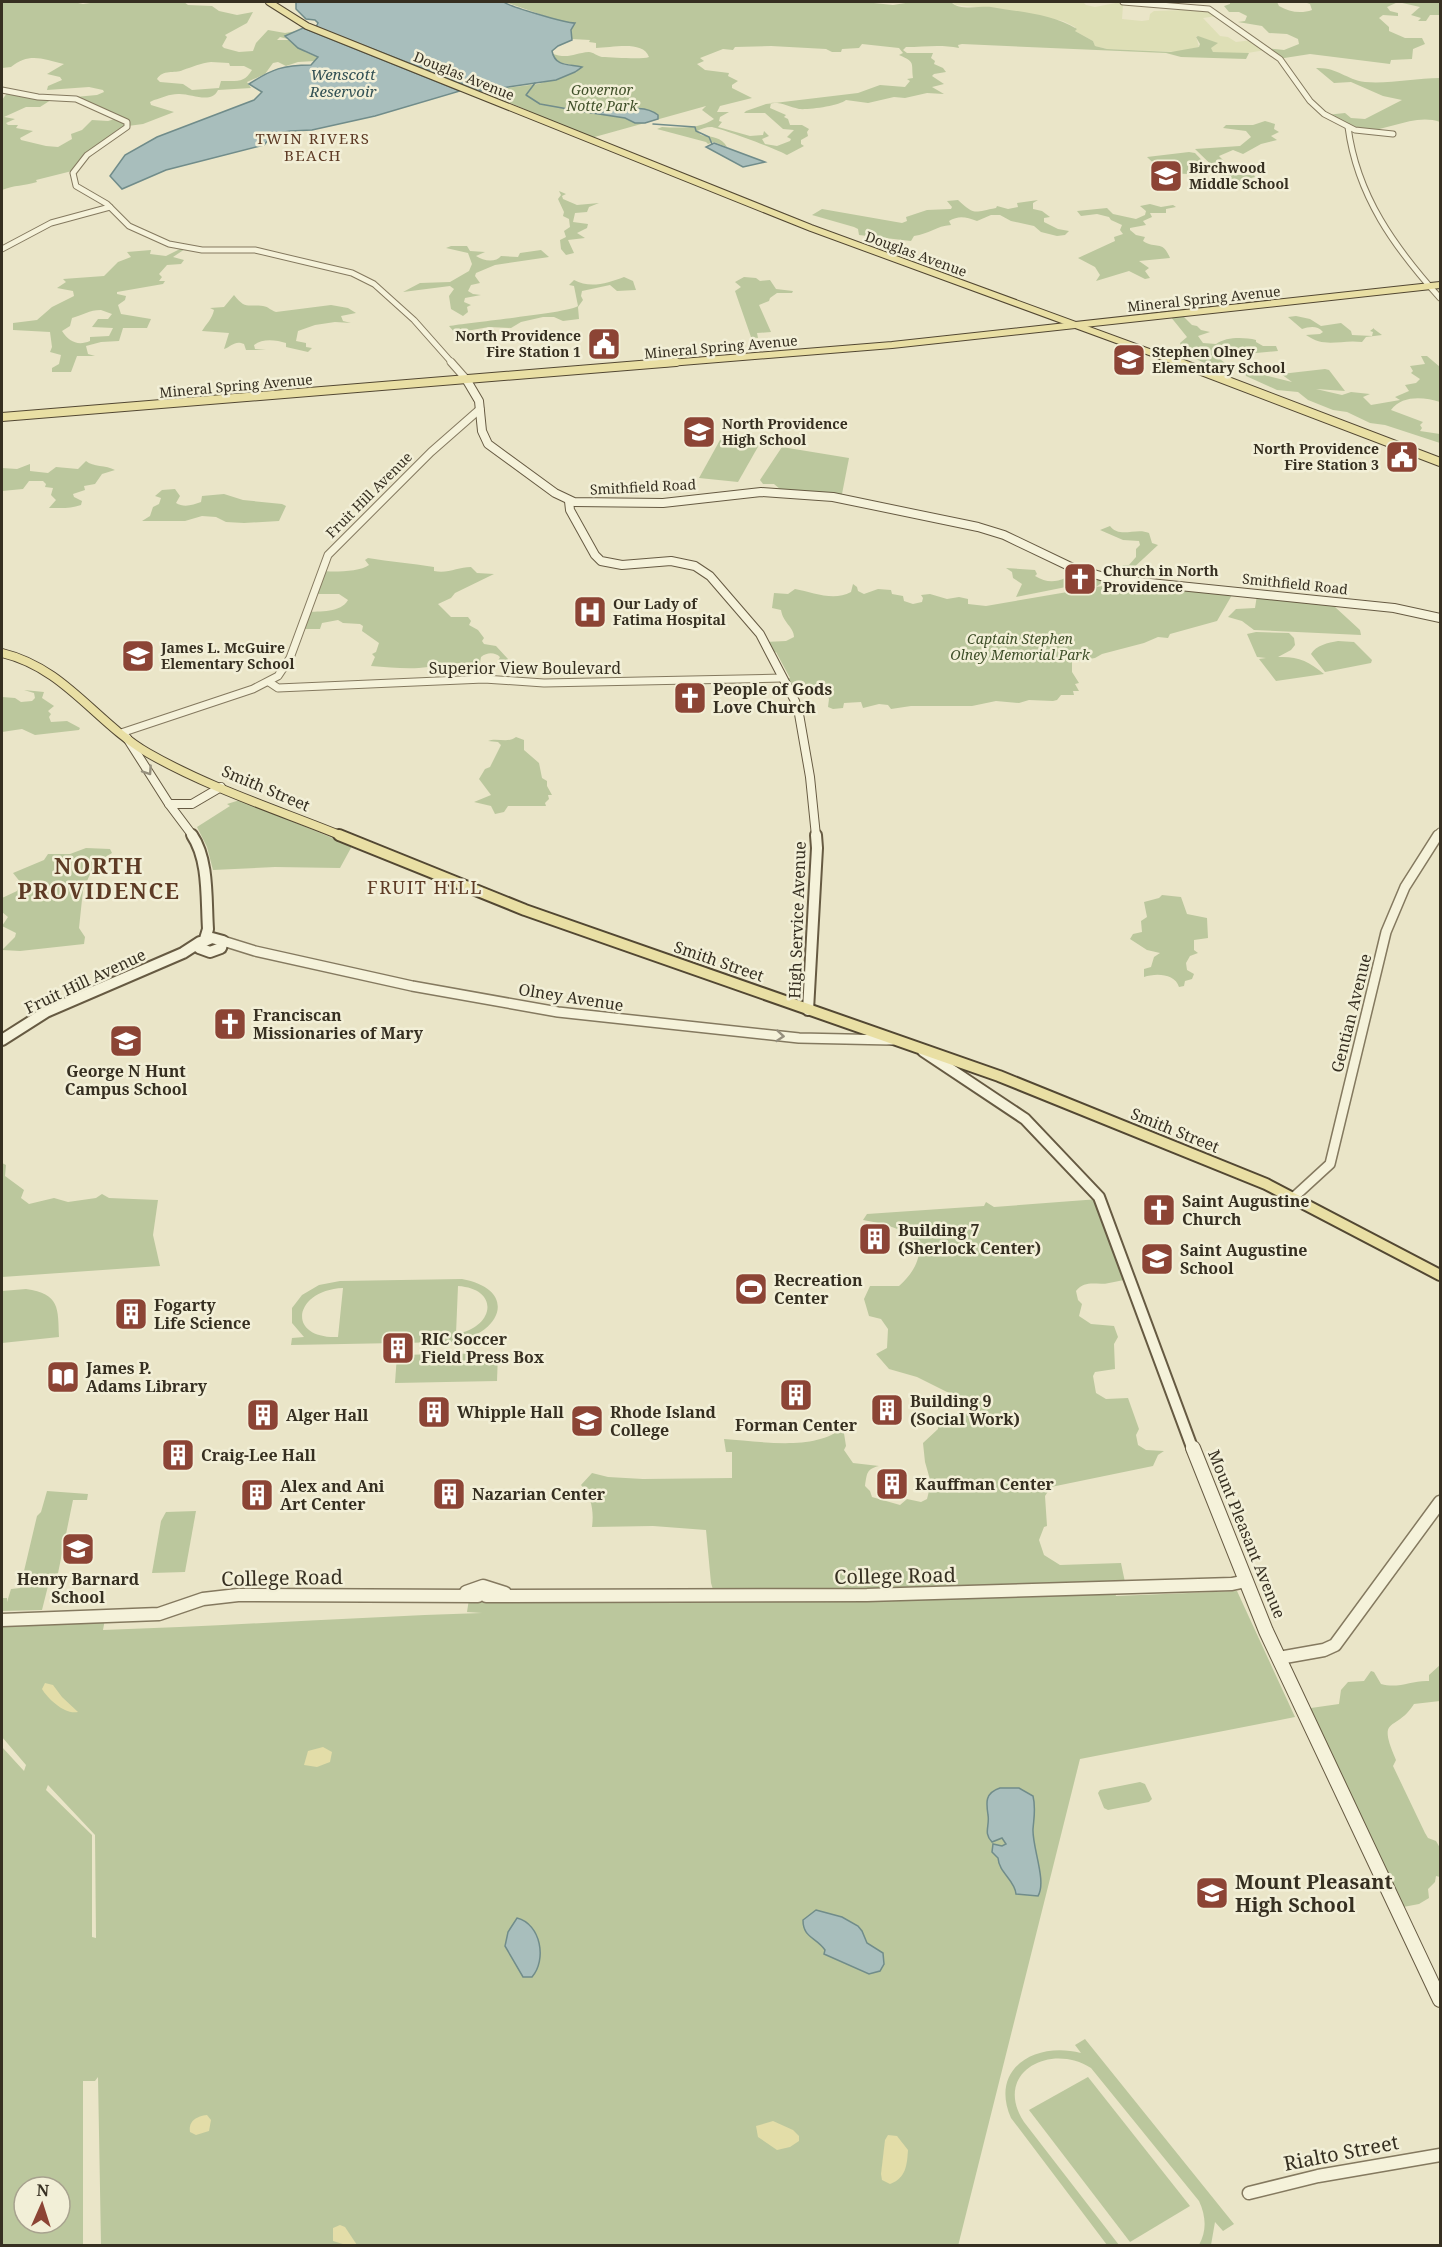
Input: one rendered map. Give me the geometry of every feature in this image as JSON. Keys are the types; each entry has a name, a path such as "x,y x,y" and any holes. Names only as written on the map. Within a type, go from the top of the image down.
{"main road":[{"name":"Douglas Avenue","path":"269,2 306,26 811,228 1077,324 1440,462"},
{"name":"Mineral Spring Avenue","path":"2,417 792,354 1440,285"},
{"name":"Smithfield Road","path":"466,379 478,398 480,419 486,441 496,452 569,501 599,504 655,503 761,492 833,497 978,527 1004,535 1073,568 1111,579 1394,608 1440,618"},
{"name":"High Service Avenue","path":"569,501 568,505 595,555 601,561 622,565 671,561 695,566 710,576 760,634 798,710 814,812 817,859 808,1010"},
{"name":"Smith Street","path":"2,653 39,664 124,736 166,761 221,787 525,910 977,1068 1294,1197 1440,1275"},
{"path":"124,736 196,841 203,861 209,942"},
{"path":"188,828 186,814 192,804 221,787"},
{"path":"169,804 192,804"},
{"name":"Fruit Hill Avenue","path":"2,1040 54,1008 209,942"},
{"name":"Mount Pleasant Avenue","path":"922,1050 1001,1102 1045,1138 1099,1197 1192,1447 1246,1581 1279,1658 1440,2000"},
{"path":"966,1074 966,1070 977,1068"}],"street":[{"path":"1124,2 1209,9 1280,59 1315,106 1348,127 1362,131 1393,134"},
{"name":"Smithfield Road","path":"2,90 38,97 76,99 127,122 127,127 87,155 73,172 76,186 110,207 129,226 176,246 210,251 255,250 352,273 366,280 399,305 466,379"},
{"path":"1348,127 1363,186 1380,218 1440,298"},
{"path":"2,249 51,223 110,207"},
{"name":"Fruit Hill Avenue","path":"124,736 269,682 284,670 328,555 415,468 480,409"},
{"name":"Fruit Hill Avenue","path":"464,423 480,419"},
{"name":"Superior View Boulevard","path":"269,682 278,688 484,679 544,683 782,678"},
{"name":"Gentian Avenue","path":"1294,1197 1330,1164 1386,932 1405,887 1440,832"},
{"name":"Olney Avenue","path":"209,942 436,992 642,1023 806,1038 894,1040"},
{"name":"Olney Avenue","path":"209,942 249,949"},
{"name":"Mount Pleasant Avenue","path":"951,1060 1001,1102"},
{"path":"1279,1658 1324,1650 1335,1645 1440,1502"},
{"name":"College Road","path":"2,1620 159,1614 203,1599 238,1595 458,1595 482,1593 530,1598 546,1595 867,1596 1232,1584 1246,1581"},
{"name":"Rialto Street","path":"1249,2193 1308,2178 1440,2155"}],"green space":[{"path":"2,2 83,4 184,2 188,5 212,6 219,11 237,15 253,12 247,23 225,35 227,37 222,46 224,48 239,52 253,51 256,43 268,30 285,33 297,31 288,39 280,37 277,40 296,40 305,52 319,58 315,61 298,62 286,66 278,62 273,63 265,74 247,82 251,88 218,90 211,97 206,98 178,94 154,100 150,102 151,105 174,112 143,124 128,126 72,171 2,190 2,100 7,93 54,98 40,107 26,107 4,117 15,119 6,123 8,125 18,125 16,128 33,131 20,138 21,140 46,146 58,147 72,139 71,134 82,130 92,120 108,121 118,118 75,97 97,95 104,92 103,90 89,87 47,90 48,86 62,80 60,77 47,74 64,64 30,58 11,67 2,68","holes":["204,63 229,63 230,66 244,66 252,70 240,80 221,81 219,88 192,90 183,84 160,82 157,79 165,73"]},
{"name":"Governor Notte Park","path":"505,2 864,2 893,5 912,2 951,2 959,6 991,7 1036,14 1057,20 1077,29 1075,31 1093,41 1095,46 1107,49 1171,52 1199,47 1200,44 1196,37 1198,36 1218,43 1211,48 1213,52 1249,53 1246,59 962,44 958,45 959,48 906,47 903,50 907,53 933,53 931,58 935,61 934,64 946,72 932,76 944,84 932,87 944,94 927,93 868,103 846,100 830,106 803,109 775,103 858,93 880,85 905,87 910,81 907,79 913,78 912,63 899,55 903,53 899,48 862,44 859,48 842,49 841,52 771,46 735,47 733,50 723,49 700,58 704,61 697,64 705,70 729,73 728,76 738,81 732,85 732,88 752,98 720,106 717,112 729,112 720,117 719,121 722,122 718,127 750,136 763,135 764,131 769,136 762,139 765,144 777,146 790,141 791,139 787,137 794,130 783,129 765,113 744,113 771,103 770,108 786,115 784,117 788,119 790,125 802,125 809,129 808,136 801,140 804,146 787,155 750,139 711,127 697,131 701,135 719,139 727,147 714,142 708,144 657,129 702,125 714,119 702,110 706,106 591,138 483,91 538,84 577,72 576,67 558,62 551,56 551,53 567,56 589,52 602,57 649,57 640,48 618,46 596,48 596,43 589,42 590,40 572,39 571,30 565,23"},
{"path":"951,2 1083,2 1095,7 1126,2 1123,5 1122,19 1142,21 1149,20 1150,14 1154,11 1202,7 1217,16 1203,18 1220,36 1228,37 1236,42 1252,40 1266,50 1241,54 1213,52 1210,48 1217,43 1196,36 1199,47 1178,52 1107,49 1095,46 1093,41 1063,21 1007,10 956,5"},
{"path":"1230,2 1277,2 1283,8 1299,12 1312,10 1310,4 1304,2 1398,2 1387,7 1390,11 1398,13 1398,16 1383,15 1379,18 1389,27 1389,31 1405,38 1422,38 1425,44 1413,49 1412,59 1391,60 1390,64 1310,54 1278,59 1264,48 1284,50 1299,44 1298,39 1287,34 1269,33 1262,26 1238,22 1245,21 1247,16 1239,12 1229,12 1224,6"},
{"path":"1398,2 1440,2 1440,15 1430,15 1426,21 1418,21 1421,18 1411,15 1420,7"},
{"path":"1316,68 1330,69 1365,82 1440,78 1440,122 1410,121 1371,131 1357,131 1326,115 1345,113 1351,118 1365,119 1402,100 1383,96 1351,82 1334,83"},
{"path":"1265,121 1275,124 1274,129 1279,132 1271,136 1277,140 1261,144 1243,154 1233,150 1219,156 1224,161 1217,162 1218,168 1235,169 1237,175 1254,175 1255,177 1243,180 1232,189 1225,188 1229,182 1195,149 1240,146 1251,137 1246,131 1223,128 1226,125 1253,125"},
{"path":"1195,153 1213,172 1177,173 1154,164 1147,157"},
{"path":"559,191 566,194 562,196 563,199 577,205 599,203 589,207 587,212 575,213 573,222 588,224 587,228 577,233 585,238 568,240 574,253 566,255 561,249 560,240 566,237 564,231 570,227 569,219 563,216 564,212 558,199 561,195"},
{"path":"958,200 975,212 997,206 1008,209 1018,207 1017,203 1038,200 1033,203 1033,209 1042,211 1050,217 1044,218 1044,222 1058,229 1069,231 1065,235 1057,236 1041,232 1034,226 1011,221 1000,215 991,215 977,221 959,217 949,221 951,225 914,236 911,241 859,235 858,229 854,227 812,215 822,209 902,223 907,221 906,217 927,210 951,209 947,201"},
{"path":"1150,204 1176,207 1166,209 1166,213 1150,213 1152,217 1143,221 1146,225 1130,228 1130,230 1136,235 1145,237 1143,241 1148,244 1162,247 1170,258 1139,261 1149,268 1145,271 1150,278 1145,279 1129,271 1096,281 1100,275 1095,267 1078,258 1115,241 1114,237 1123,234 1120,230 1122,225 1109,217 1097,214 1081,216 1077,211 1107,208 1113,214 1136,219 1145,215 1146,211 1140,206"},
{"path":"467,246 470,251 485,252 476,256 489,260 496,260 501,256 518,257 520,253 541,250 549,257 495,265 476,273 475,276 480,283 471,285 468,291 481,295 465,298 464,302 471,305 467,307 468,312 463,316 451,309 449,296 454,289 450,286 403,292 420,283 450,282 469,271 472,264 468,253 446,248"},
{"path":"182,248 185,249 173,257 184,260 181,264 167,265 159,274 162,277 159,281 165,281 163,284 117,292 117,294 126,296 125,300 118,305 121,314 151,319 147,328 123,328 119,341 86,346 88,354 95,356 77,356 71,372 52,372 52,368 59,364 61,355 50,352 52,347 50,332 13,330 13,323 37,320 52,307 74,296 73,291 57,288 66,282 63,279 104,276 118,262 131,257 127,252 151,250 150,254 166,256","holes":["101,310 112,314 108,319 98,319 92,327 113,328 109,336 90,337 90,341 78,343 68,338 62,331 70,326 72,318 89,312"]},
{"path":"624,277 633,281 636,290 617,291 610,285 582,291 583,300 578,307 579,319 563,321 554,317 543,317 521,322 511,328 489,327 455,333 449,326 571,309 578,306 574,286 569,285 574,280 593,285"},
{"path":"744,277 756,278 760,281 770,280 776,289 793,291 792,293 777,293 769,301 759,305 771,332 757,333 758,338 751,337 735,291 741,287 735,282"},
{"path":"234,295 244,305 265,306 276,312 331,305 348,308 356,313 341,316 343,321 351,323 335,322 315,325 298,331 296,341 306,343 306,347 312,348 308,352 286,347 286,343 270,340 254,345 255,349 266,350 246,350 244,344 238,343 224,349 229,333 202,331 213,313 214,310 210,308 224,307"},
{"path":"1182,315 1192,325 1210,332 1198,336 1203,343 1216,344 1235,338 1246,338 1256,340 1263,346 1276,346 1278,351 1224,356 1220,359 1226,364 1209,365 1178,351 1182,348 1180,343 1187,337 1170,316"},
{"path":"1288,317 1310,319 1321,326 1341,323 1351,331 1352,335 1372,336 1373,332 1370,331 1374,328 1382,335 1366,337 1362,342 1320,342 1306,335 1323,332 1316,327 1302,329"},
{"path":"1421,356 1427,356 1440,367 1440,402 1414,398 1401,402 1391,410 1423,422 1420,425 1422,428 1420,431 1440,434 1440,443 1385,425 1370,423 1347,412 1333,410 1308,400 1298,392 1277,390 1246,376 1245,372 1238,370 1237,365 1226,364 1244,364 1248,371 1292,382 1281,374 1329,370 1345,391 1316,389 1342,395 1351,392 1370,394 1363,397 1371,405 1400,400 1395,397 1409,391 1405,385 1416,383 1420,379 1411,373 1413,371 1410,366 1425,364"},
{"path":"720,440 759,445 738,482 699,478"},
{"path":"782,447 849,458 842,494 780,489 774,484 763,484 760,480"},
{"path":"86,461 115,470 102,474 95,484 84,486 85,490 73,494 82,501 81,505 69,508 49,508 56,500 51,495 53,488 45,487 46,484 43,481 29,481 23,489 2,491 2,468 17,469 30,464 30,471 48,473 56,467 78,469"},
{"path":"175,489 180,496 176,503 182,505 201,502 202,496 224,494 243,500 286,506 279,521 226,522 216,517 202,516 185,521 142,521 150,516 153,507 159,504 161,498 155,496 162,490"},
{"path":"1110,526 1118,532 1149,533 1152,543 1158,545 1129,572 1122,565 1129,565 1136,557 1139,541 1123,540 1100,530"},
{"path":"368,558 434,567 434,571 439,572 471,567 477,573 494,574 438,604 451,617 468,617 471,621 469,625 478,630 484,638 482,641 484,644 496,646 508,659 505,663 498,661 500,657 491,653 481,657 480,663 421,668 371,666 375,657 372,654 376,652 379,643 362,631 363,626 360,624 343,623 338,620 322,623 320,629 300,629 306,612 335,609 348,600 339,594 312,594 321,571 359,569 369,565 365,560"},
{"name":"Captain Stephen Olney Memorial Park","path":"1006,568 1035,570 1037,574 1035,576 1046,581 1062,579 1078,571 1107,579 1096,587 1117,584 1232,595 1217,621 1170,634 1168,638 1158,637 1095,658 1072,662 1072,672 1079,683 1075,684 1079,691 1073,691 1074,695 1061,695 1053,701 1029,700 1019,703 996,701 972,706 911,706 891,709 888,705 879,704 863,708 861,702 844,703 843,708 833,709 828,707 829,699 826,691 790,691 782,679 790,678 776,652 771,656 765,642 786,641 794,637 781,610 772,608 774,593 788,594 795,589 837,596 851,592 853,584 858,591 864,594 878,589 891,590 892,594 903,596 904,601 913,604 922,602 921,595 930,594 947,599 959,597 968,599 968,604 986,606 1085,589 1071,586 1016,597 1022,584 1013,578 1012,572"},
{"path":"1257,595 1332,601 1335,607 1360,630 1361,635 1254,630 1242,621 1228,617 1236,609 1255,608"},
{"path":"1289,633 1294,638 1295,645 1278,657 1302,660 1324,674 1276,681 1259,659 1266,658 1257,657 1247,634"},
{"path":"1338,641 1354,642 1372,660 1371,663 1325,672 1311,654 1319,646"},
{"path":"24,690 44,692 42,698 54,706 48,711 51,714 49,717 51,722 67,721 80,728 79,730 35,735 22,729 2,732 2,697 15,698 21,702 32,701 35,698 34,693"},
{"path":"516,737 524,740 524,750 539,763 542,778 547,781 552,795 548,795 546,806 508,806 504,812 495,814 491,806 474,802 491,795 479,779 485,769 490,767 501,745 498,742 488,741 509,740"},
{"path":"240,800 352,846 340,868 275,867 213,870 207,847 197,827 230,806 227,804"},
{"path":"86,848 110,849 112,853 95,863 83,890 79,928 85,937 84,944 20,951 2,950 16,933 2,926 8,917 2,912 2,898 17,891 21,883 13,873 44,860 48,854 70,854"},
{"path":"1162,895 1181,897 1187,914 1207,918 1208,938 1194,940 1194,950 1198,953 1190,956 1186,963 1187,970 1194,974 1192,979 1185,981 1184,986 1179,987 1177,982 1164,975 1144,977 1144,969 1151,967 1154,957 1160,953 1147,950 1130,939 1133,934 1142,932 1141,921 1147,917 1144,902"},
{"path":"2,1163 6,1165 5,1176 24,1190 21,1198 29,1204 54,1198 68,1202 96,1198 102,1194 109,1198 158,1200 153,1235 160,1266 2,1277"},
{"path":"1099,1199 1129,1279 1105,1284 1088,1284 1076,1291 1078,1300 1082,1304 1079,1316 1091,1324 1114,1326 1118,1337 1114,1344 1115,1369 1095,1372 1093,1376 1096,1393 1106,1399 1128,1398 1139,1429 1136,1435 1138,1445 1146,1450 1164,1451 1158,1455 1153,1466 1051,1487 1045,1496 1047,1526 1044,1527 1039,1540 1044,1555 1060,1565 1121,1563 1126,1587 1114,1589 1116,1596 1237,1591 1295,1717 1080,1759 958,2246 101,2245 98,2077 95,2081 83,2081 83,2245 2,2245 2,1747 24,1771 26,1765 2,1737 2,1622 105,1619 103,1630 482,1613 467,1612 469,1599 715,1596 711,1583 706,1530 653,1526 592,1527 591,1505 581,1485 592,1473 608,1477 643,1479 732,1478 732,1452 726,1452 724,1439 770,1443 803,1442 832,1435 843,1427 846,1446 844,1450 853,1463 879,1466 869,1470 867,1475 865,1486 872,1497 900,1505 907,1499 921,1502 927,1499 931,1483 923,1443 938,1429 938,1425 969,1413 965,1401 917,1377 889,1369 876,1354 887,1348 888,1329 881,1319 869,1316 864,1299 870,1286 899,1286 914,1269 920,1246 901,1231 887,1225 863,1220 867,1214 984,1206 986,1202 994,1207","holes":["48,1785 95,1835 96,1938 92,1937 92,1835 46,1790"]},
{"path":"462,1279 480,1285 492,1293 497,1302 497,1313 491,1323 481,1332 450,1342 291,1345 292,1338 304,1337 292,1323 292,1308 302,1295 319,1285 340,1281","holes":["458,1286 481,1294 486,1301 487,1309 485,1317 478,1324 456,1334","343,1288 338,1337 321,1336 310,1330 303,1323 302,1314 306,1305 314,1297 327,1291"]},
{"path":"26,1289 45,1295 55,1304 59,1337 2,1343 2,1291"},
{"path":"498,1353 497,1381 395,1383 397,1355"},
{"path":"47,1491 88,1494 87,1500 73,1500 57,1578 50,1578 42,1610 2,1611 2,1598 7,1598 7,1602 11,1589 20,1588 37,1516 41,1512"},
{"path":"196,1511 185,1572 152,1573 161,1521 166,1512"},
{"path":"1440,1665 1440,1701 1414,1704 1388,1730 1390,1746 1396,1760 1393,1766 1425,1833 1428,1838 1436,1841 1440,1848 1440,1877 1436,1876 1435,1882 1428,1889 1429,1898 1419,1904 1398,1908 1304,1709 1339,1704 1341,1690 1348,1682 1364,1681 1371,1671 1381,1684 1394,1686 1429,1681 1429,1675"},
{"path":"1140,1782 1145,1784 1152,1799 1149,1802 1108,1810 1104,1808 1098,1793 1100,1790"},
{"path":"1085,2039 1234,2224 1223,2231 1215,2222 1211,2245 1199,2245 1205,2223 1199,2201 1091,2068 1075,2061 1059,2059 1043,2061 1030,2067 1020,2077 1015,2089 1016,2105 1024,2122 1119,2245 1107,2245 1011,2118 1006,2100 1006,2085 1012,2072 1021,2062 1033,2055 1048,2051 1064,2050 1081,2053 1075,2045"},
{"path":"1088,2077 1190,2206 1130,2242 1029,2110"}],"sand":[{"path":"45,1683 53,1685 78,1712 62,1709 48,1697 42,1689"},
{"path":"323,1747 332,1752 330,1762 317,1767 304,1765 308,1751"},
{"path":"207,2115 211,2120 209,2131 196,2135 190,2132 190,2125 194,2120"},
{"path":"773,2121 793,2130 799,2136 799,2141 790,2147 777,2150 758,2137 756,2126"},
{"path":"888,2135 897,2136 908,2150 902,2175 890,2184 882,2180 881,2174 885,2140"},
{"path":"340,2225 345,2227 357,2245 346,2245 333,2241 333,2228"}],"water":[{"name":"Wenscott Reservoir","path":"296,2 504,2 537,14 575,23 571,30 572,40 552,51 559,62 582,67 556,80 481,91 316,27 318,23 315,20 306,19 296,9"},
{"name":"Wenscott Reservoir","path":"303,28 460,91 375,116 312,130 273,134 264,145 166,170 122,189 110,176 125,155 157,137 254,100 262,92 249,84 264,75 285,67 311,65 318,57 298,48 285,36"},
{"path":"637,108 652,111 658,115 658,119 635,123 625,118 566,109 599,112"},
{"path":"714,143 765,162 743,167 706,147"},
{"path":"1000,1788 1019,1788 1033,1796 1035,1809 1033,1836 1041,1882 1038,1896 1016,1894 998,1858 992,1852 993,1844 1002,1846 1006,1844 1002,1838 992,1842 987,1832 988,1798 992,1792"},
{"path":"816,1910 842,1917 858,1926 867,1943 883,1953 884,1964 880,1971 869,1974 824,1954 825,1950 808,1934 804,1926 803,1920"},
{"path":"517,1918 532,1927 539,1943 539,1961 532,1977 523,1977 505,1946 508,1932"}],"waterway":[{"path":"535,83 526,95 540,104 568,109"},
{"path":"653,124 695,127 696,131 709,137 712,144"}],"place":[{"name":"Birchwood Middle School","path":"1166,176"},
{"name":"North Providence Fire Station 1","path":"604,344"},
{"name":"Stephen Olney Elementary School","path":"1129,360"},
{"name":"North Providence High School","path":"699,432"},
{"name":"North Providence Fire Station 3","path":"1402,457"},
{"name":"Church in North Providence","path":"1080,579"},
{"name":"Our Lady of Fatima Hospital","path":"590,612"},
{"name":"James L. McGuire Elementary School","path":"138,656"},
{"name":"People of Gods Love Church","path":"690,698"},
{"name":"Franciscan Missionaries of Mary","path":"230,1024"},
{"name":"George N Hunt Campus School","path":"126,1041"},
{"name":"Saint Augustine Church","path":"1159,1210"},
{"name":"Building 7 (Sherlock Center)","path":"875,1239"},
{"name":"Saint Augustine School","path":"1157,1259"},
{"name":"Recreation Center","path":"751,1289"},
{"name":"Fogarty Life Science","path":"131,1314"},
{"name":"RIC Soccer Field Press Box","path":"398,1348"},
{"name":"James P. Adams Library","path":"63,1377"},
{"name":"Forman Center","path":"796,1395"},
{"name":"Building 9 (Social Work)","path":"887,1410"},
{"name":"Whipple Hall","path":"434,1412"},
{"name":"Alger Hall","path":"263,1415"},
{"name":"Rhode Island College","path":"587,1421"},
{"name":"Craig-Lee Hall","path":"178,1455"},
{"name":"Kauffman Center","path":"892,1484"},
{"name":"Nazarian Center","path":"449,1494"},
{"name":"Alex and Ani Art Center","path":"257,1495"},
{"name":"Henry Barnard School","path":"78,1549"},
{"name":"Mount Pleasant High School","path":"1212,1893"}],"district":[{"name":"TWIN RIVERS BEACH","path":"313,148"},
{"name":"NORTH PROVIDENCE","path":"99,878"},
{"name":"FRUIT HILL","path":"425,888"}]}
